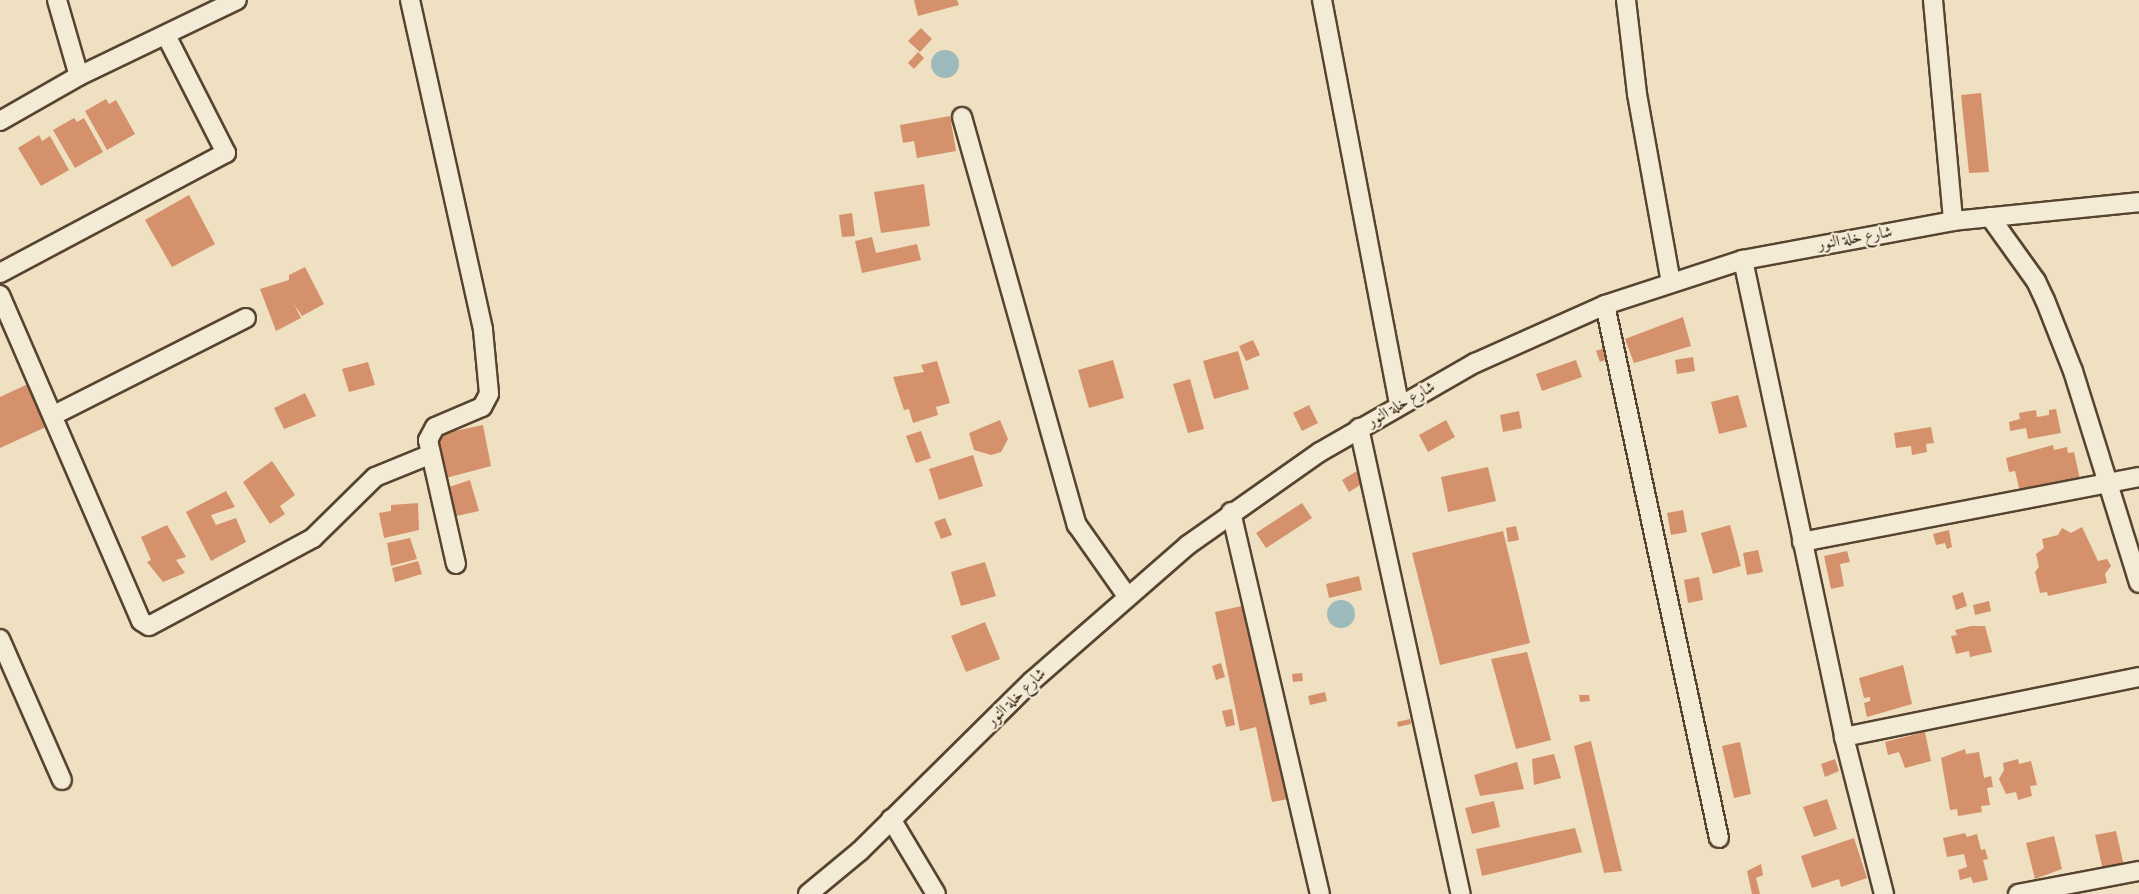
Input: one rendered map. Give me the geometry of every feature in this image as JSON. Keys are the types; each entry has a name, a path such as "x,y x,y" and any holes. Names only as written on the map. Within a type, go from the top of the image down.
{"street":[{"path":"57,0 79,76"},
{"path":"0,121 79,76 237,0"},
{"path":"410,0 483,330 489,394 482,407 435,427 428,440 429,455 456,564"},
{"path":"1322,0 1399,404"},
{"path":"1626,0 1638,105 1671,282"},
{"path":"1933,0 1953,221"},
{"path":"0,273 226,153 166,35"},
{"path":"962,117 1077,525 1127,596"},
{"name":"شارع خلة النور","path":"808,894 891,819 1032,681 1127,596 1231,512 1399,404 1537,333 1605,305 1743,260 1953,221 2139,202"},
{"path":"1990,217 2036,281 2045,300 2073,371 2105,484 2139,584"},
{"path":"1743,260 1844,737 1884,894"},
{"path":"0,295 54,415 141,621 149,626 314,538 375,477 429,455"},
{"path":"1605,305 1719,838"},
{"path":"54,415 246,318"},
{"path":"1359,428 1461,894"},
{"path":"1802,542 2139,477"},
{"path":"1231,512 1320,894"},
{"path":"0,639 62,780"},
{"path":"1844,737 2139,677"},
{"path":"891,819 936,894"},
{"path":"2018,894 2139,871"}],"water":[{"path":"945,50 955,54 959,64 955,74 945,78 935,74 931,64 935,54"},
{"path":"1341,600 1351,604 1355,614 1351,624 1341,628 1331,624 1327,614 1331,604"}],"building":[{"path":"914,0 957,0 959,5 918,16"},
{"path":"921,28 932,39 920,52 908,41"},
{"path":"918,52 924,58 914,69 908,63"},
{"path":"1981,93 1989,172 1969,173 1961,95"},
{"path":"106,99 109,104 116,100 135,134 107,150 85,111"},
{"path":"950,116 956,151 917,158 914,141 903,143 900,125"},
{"path":"74,118 77,122 84,118 103,152 75,168 53,130"},
{"path":"39,135 42,141 50,136 69,170 41,186 18,148"},
{"path":"924,184 930,226 881,233 874,192"},
{"path":"189,195 215,244 172,267 145,220"},
{"path":"852,213 855,236 842,237 839,215"},
{"path":"872,237 876,253 917,244 921,260 862,273 855,241"},
{"path":"305,267 324,304 302,316 294,304 301,318 276,331 260,289 289,280 289,275"},
{"path":"1683,317 1691,346 1634,363 1625,339"},
{"path":"1253,340 1260,355 1246,361 1239,346"},
{"path":"1607,347 1611,358 1600,362 1596,351"},
{"path":"1238,351 1249,389 1214,399 1203,361"},
{"path":"1693,357 1695,371 1677,374 1675,360"},
{"path":"1113,360 1124,398 1089,408 1078,370"},
{"path":"1576,360 1582,377 1542,391 1536,374"},
{"path":"937,361 950,403 936,407 938,415 913,423 909,409 904,410 893,377 924,372 921,365"},
{"path":"368,362 375,385 349,392 342,369"},
{"path":"1190,379 1204,429 1188,433 1173,384"},
{"path":"28,384 48,426 0,448 0,397"},
{"path":"305,393 316,416 284,429 274,408"},
{"path":"1738,395 1747,427 1719,434 1711,402"},
{"path":"1309,405 1318,423 1302,431 1293,413"},
{"path":"2056,409 2061,433 2028,439 2026,428 2010,431 2009,422 2020,419 2019,413 2036,410 2037,417 2049,415 2049,410"},
{"path":"1519,411 1522,428 1503,432 1500,415"},
{"path":"1000,420 1008,439 1001,452 991,455 974,450 969,433"},
{"path":"1446,420 1455,437 1428,452 1419,435"},
{"path":"483,425 491,466 446,478 435,435"},
{"path":"1931,427 1934,443 1926,444 1927,452 1912,455 1911,446 1896,448 1894,433"},
{"path":"921,431 931,458 916,463 906,436"},
{"path":"2053,445 2054,450 2067,447 2068,453 2074,452 2080,479 2020,492 2015,471 2009,472 2006,458"},
{"path":"973,455 983,486 939,500 929,469"},
{"path":"272,461 295,495 280,506 285,514 270,524 243,482"},
{"path":"1488,467 1496,501 1448,512 1441,477"},
{"path":"1362,468 1370,479 1349,492 1342,480"},
{"path":"470,480 479,511 452,517 446,488"},
{"path":"226,491 235,507 211,515 216,525 236,518 246,542 211,561 186,512"},
{"path":"418,503 419,530 384,538 379,513 391,511 391,505"},
{"path":"1302,503 1312,518 1266,548 1256,533"},
{"path":"1683,510 1687,532 1671,535 1667,513"},
{"path":"945,518 952,535 941,539 934,522"},
{"path":"167,525 186,557 176,560 185,573 163,582 147,562 151,560 141,537"},
{"path":"1730,525 1741,566 1713,574 1701,533"},
{"path":"1516,526 1519,540 1508,542 1506,528"},
{"path":"2082,527 2098,561 2107,559 2111,566 2105,574 2107,583 2048,596 2047,592 2040,593 2035,572 2039,567 2036,554 2044,548 2042,539 2058,535 2062,528 2071,533"},
{"path":"1949,530 1952,547 1947,549 1945,543 1936,545 1933,534"},
{"path":"1503,531 1530,643 1440,665 1412,553"},
{"path":"410,538 417,559 391,566 387,543"},
{"path":"1758,550 1763,572 1747,575 1743,553"},
{"path":"1847,551 1850,562 1840,564 1844,586 1831,589 1824,556"},
{"path":"418,561 422,574 395,582 392,568"},
{"path":"985,562 996,596 961,606 951,572"},
{"path":"1359,576 1362,590 1329,598 1326,584"},
{"path":"1699,577 1703,600 1688,603 1684,580"},
{"path":"1963,592 1967,606 1956,610 1952,596"},
{"path":"1989,601 1991,611 1975,615 1973,605"},
{"path":"1246,605 1288,799 1272,802 1256,727 1240,731 1215,612"},
{"path":"985,622 1000,659 966,672 951,636"},
{"path":"1971,626 1985,626 1992,652 1970,657 1969,651 1956,654 1951,636 1957,635 1955,630"},
{"path":"1527,652 1551,740 1516,749 1491,659"},
{"path":"1221,663 1225,677 1216,680 1212,666"},
{"path":"1903,665 1912,704 1867,717 1864,703 1870,701 1870,697 1864,698 1859,678"},
{"path":"1302,673 1303,681 1293,682 1292,674"},
{"path":"1325,692 1327,701 1310,705 1308,696"},
{"path":"1579,695 1589,695 1590,701 1580,702"},
{"path":"1232,709 1235,725 1226,727 1222,711"},
{"path":"1410,719 1411,724 1398,727 1397,722"},
{"path":"1925,732 1931,761 1905,768 1899,752 1888,755 1885,742"},
{"path":"1591,741 1622,871 1604,873 1574,746"},
{"path":"1740,742 1751,794 1734,798 1722,746"},
{"path":"1965,749 1966,754 1979,752 1984,778 1991,776 1993,787 1987,788 1990,805 1981,806 1982,812 1958,816 1957,809 1950,810 1941,758"},
{"path":"1554,754 1561,778 1534,785 1532,759"},
{"path":"1835,759 1839,771 1825,777 1821,764"},
{"path":"2018,759 2019,764 2031,761 2037,785 2030,786 2032,796 2018,800 2016,792 2006,794 1999,779 2004,770 2003,763"},
{"path":"1517,762 1524,789 1480,796 1474,775"},
{"path":"1827,799 1837,829 1814,837 1803,807"},
{"path":"1494,801 1500,827 1472,834 1465,808"},
{"path":"1575,828 1582,852 1482,876 1476,849"},
{"path":"2116,831 2124,866 2103,870 2095,835"},
{"path":"1965,833 1967,837 1977,834 1981,850 1985,849 1988,859 1983,860 1988,880 1973,883 1971,877 1960,880 1958,870 1967,867 1964,854 1947,857 1943,838"},
{"path":"2054,836 2062,869 2035,879 2026,843"},
{"path":"1854,838 1867,878 1841,887 1839,879 1812,888 1801,856"},
{"path":"1761,864 1763,875 1756,878 1760,894 1752,894 1747,871"}]}
